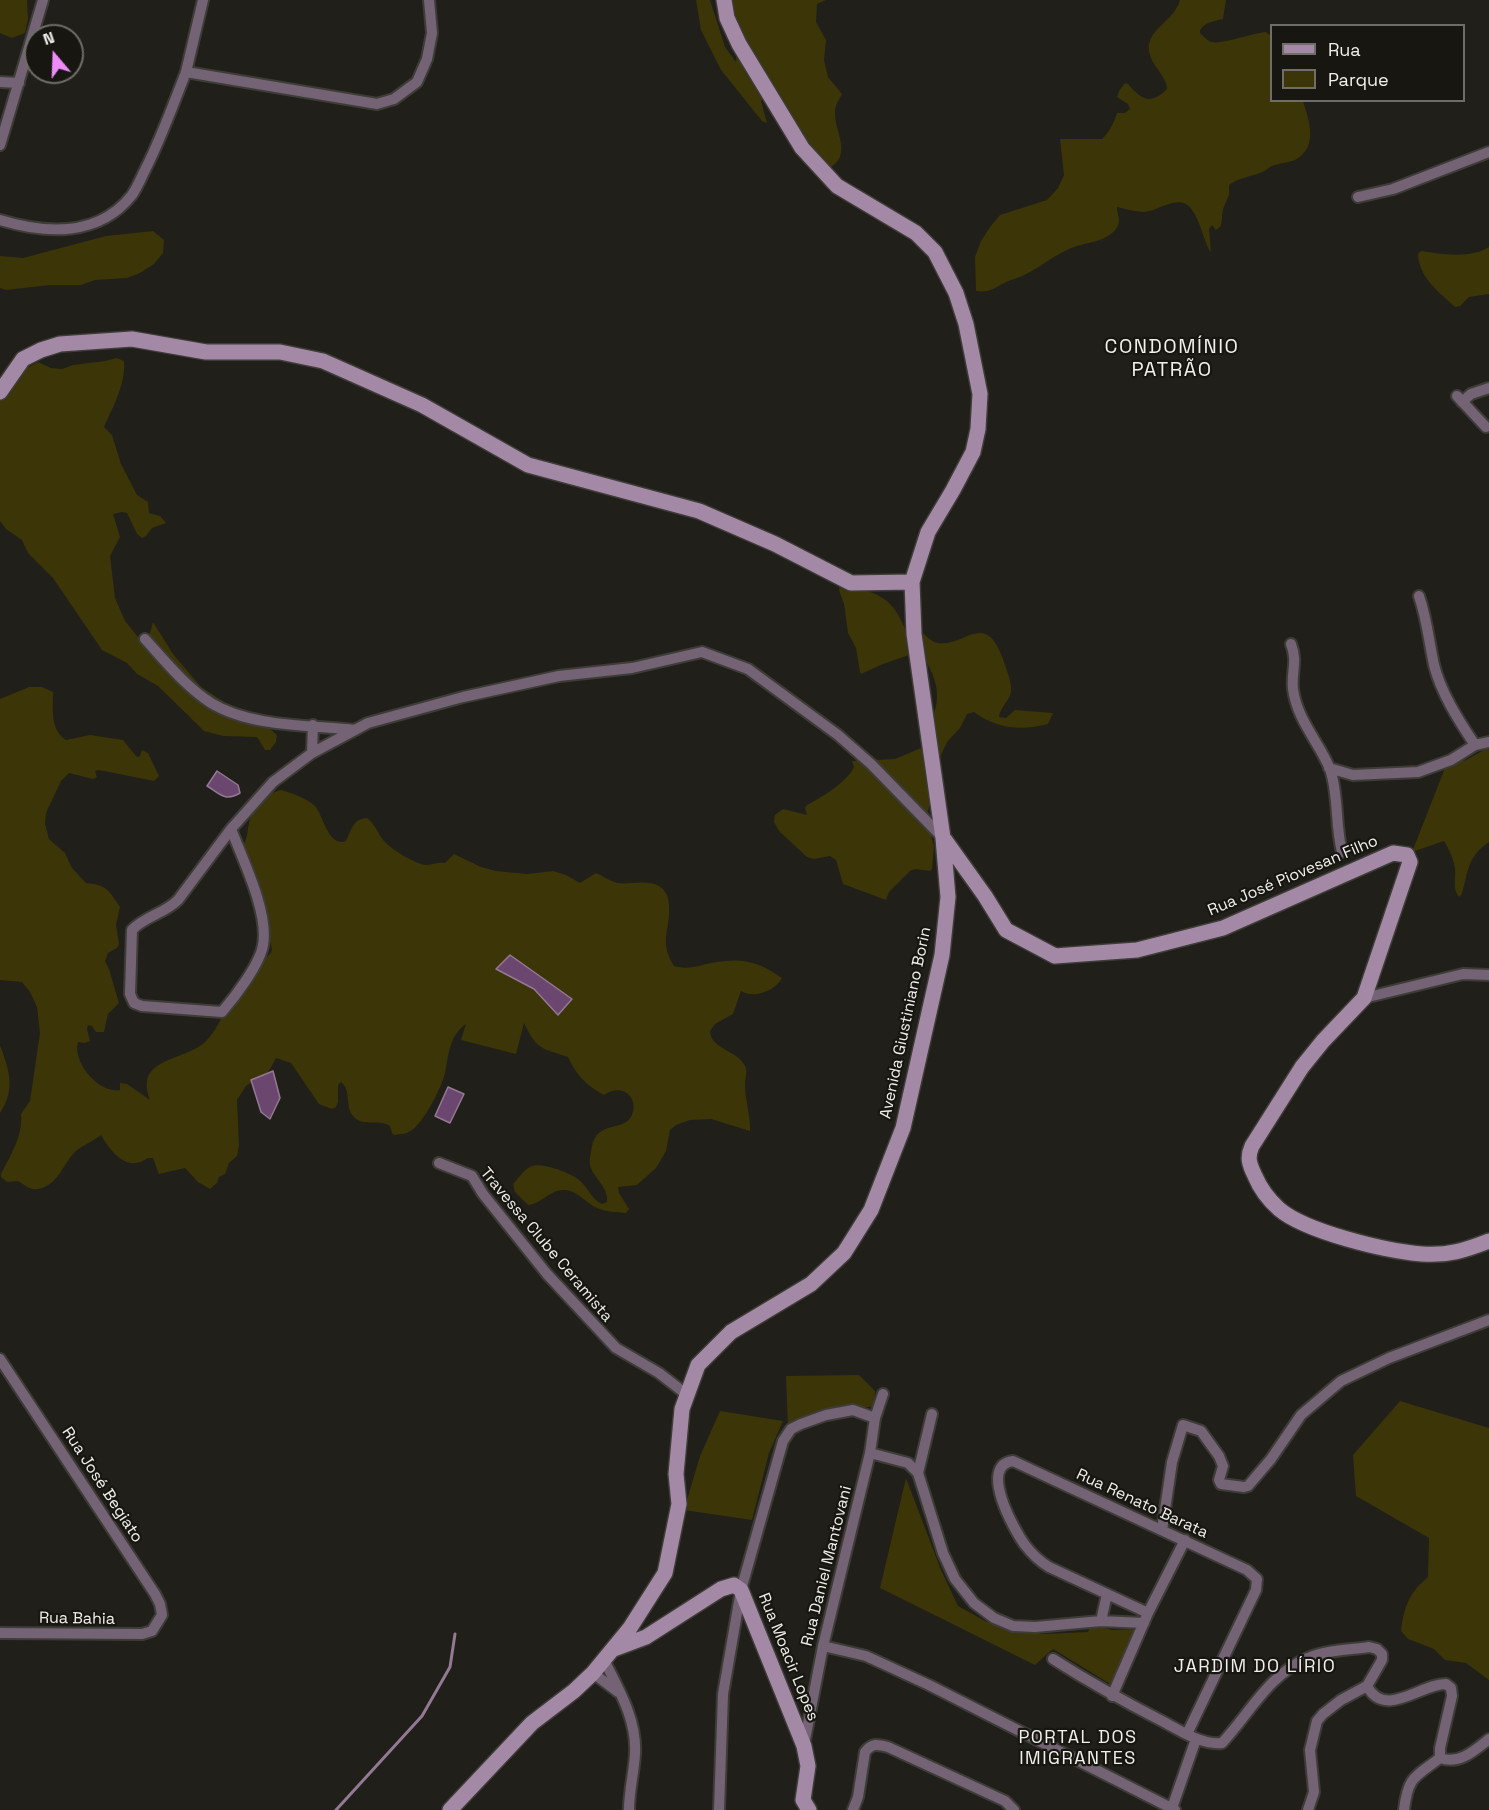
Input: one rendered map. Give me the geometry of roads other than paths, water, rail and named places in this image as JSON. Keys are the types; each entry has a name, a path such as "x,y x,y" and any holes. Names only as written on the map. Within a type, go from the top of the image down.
{"street":[{"path":"0,145 43,0"},
{"path":"0,220 44,230 68,230 94,225 113,213 132,195 156,148 186,72 203,0"},
{"path":"186,72 377,104 394,99 417,82 427,59 432,33 429,0"},
{"name":"Avenida Giustiniano Borin","path":"450,1810 532,1723 593,1673 630,1628 665,1573 679,1504 676,1474 682,1409 698,1365 731,1332 811,1284 844,1253 871,1210 903,1128 942,955 948,897 943,838 914,634 912,582 928,532 954,490 973,452 978,429 980,394 966,324 956,293 935,252 916,233 837,186 802,148 739,44 727,18 724,0"},
{"path":"0,82 19,83"},
{"path":"1358,197 1393,189 1489,152"},
{"path":"0,392 23,359 60,344 132,339 206,352 280,352 323,361 422,405 528,465 699,511 775,544 851,583 912,582"},
{"path":"1486,427 1459,399 1489,388"},
{"path":"1419,597 1425,612 1435,667 1451,705 1475,745"},
{"path":"145,639 182,680 212,703 252,720 356,730"},
{"path":"1292,644 1296,656 1293,689 1308,731 1329,768 1342,852"},
{"path":"231,829 259,905 264,933 264,945 260,957 222,1012 142,1006 134,1003 130,994 132,930 141,921 168,910 178,900 231,829 273,782 312,753 368,723 473,695 559,676 632,668 702,652 748,669 838,735 871,764 943,838"},
{"path":"312,753 313,725"},
{"path":"1329,768 1353,775 1418,772 1451,760 1475,745 1489,742"},
{"path":"1334,789 1353,775"},
{"name":"Rua José Piovesan Filho","path":"943,838 985,896 1006,930 1055,956 1137,950 1223,928 1393,853 1407,855 1410,862 1365,998 1323,1041 1302,1067 1248,1156 1259,1186 1279,1209 1299,1221 1332,1234 1383,1249 1424,1254 1455,1253 1489,1240"},
{"path":"1365,998 1464,974 1489,975"},
{"name":"Travessa Clube Ceramista","path":"439,1163 472,1176 483,1194 547,1274 616,1348 659,1373 687,1394"},
{"path":"1162,1530 1172,1462 1183,1425 1201,1431 1219,1456 1223,1466 1221,1484 1248,1486 1271,1459 1301,1415 1341,1381 1389,1358 1489,1320"},
{"name":"Rua José Begiato","path":"0,1359 155,1594 162,1615 153,1630"},
{"name":"Rua Daniel Mantovani","path":"804,1746 823,1646 870,1453 874,1418 882,1394"},
{"path":"719,1810 723,1694 741,1590 783,1441 791,1430 826,1415 853,1410 874,1418"},
{"path":"918,1473 932,1414"},
{"path":"870,1453 908,1463 918,1473 943,1553 955,1579 975,1603 994,1618 1013,1626 1035,1627 1146,1618"},
{"name":"Rua Renato Barata","path":"1107,1594 1048,1567 1036,1558 1023,1543 1012,1524 998,1484 998,1473 1006,1462 1013,1461 1185,1540 1247,1570 1257,1579 1256,1590 1192,1736"},
{"path":"1112,1696 1146,1618 1185,1540"},
{"name":"Rua Moacir Lopes","path":"609,1655 646,1637 721,1588 734,1585 741,1590 804,1746 808,1767 803,1800 809,1810"},
{"path":"1101,1621 1107,1594 1146,1618"},
{"path":"630,1628 646,1637"},
{"name":"Rua Bahia","path":"0,1633 121,1635 142,1634 153,1630"},
{"path":"823,1646 866,1656 929,1685 1174,1809 1192,1736"},
{"path":"1053,1659 1112,1696 1212,1744 1222,1743 1254,1702 1280,1675 1294,1665 1311,1657 1346,1650 1368,1647 1377,1649 1382,1654 1380,1665 1367,1686 1341,1700 1317,1721 1310,1750 1314,1792 1308,1810"},
{"path":"609,1655 634,1732 635,1753 629,1810"},
{"path":"593,1673 621,1694"},
{"path":"1367,1686 1371,1692 1381,1698 1397,1700 1415,1695 1431,1686 1446,1684 1452,1696 1440,1748 1440,1758"},
{"path":"1440,1758 1447,1761 1458,1759 1472,1753 1489,1739"},
{"path":"853,1810 858,1797 865,1752 870,1746 877,1744 1005,1801 1014,1810"},
{"path":"1404,1810 1406,1792 1411,1780 1440,1758"}],"waterway":[{"path":"336,1810 422,1716 450,1667 455,1634"}],"district":[{"name":"CONDOMÍNIO PATRÃO","path":"1172,360"},
{"name":"JARDIM DO LÍRIO","path":"1255,1667"},
{"name":"PORTAL DOS IMIGRANTES","path":"1078,1748"}]}
